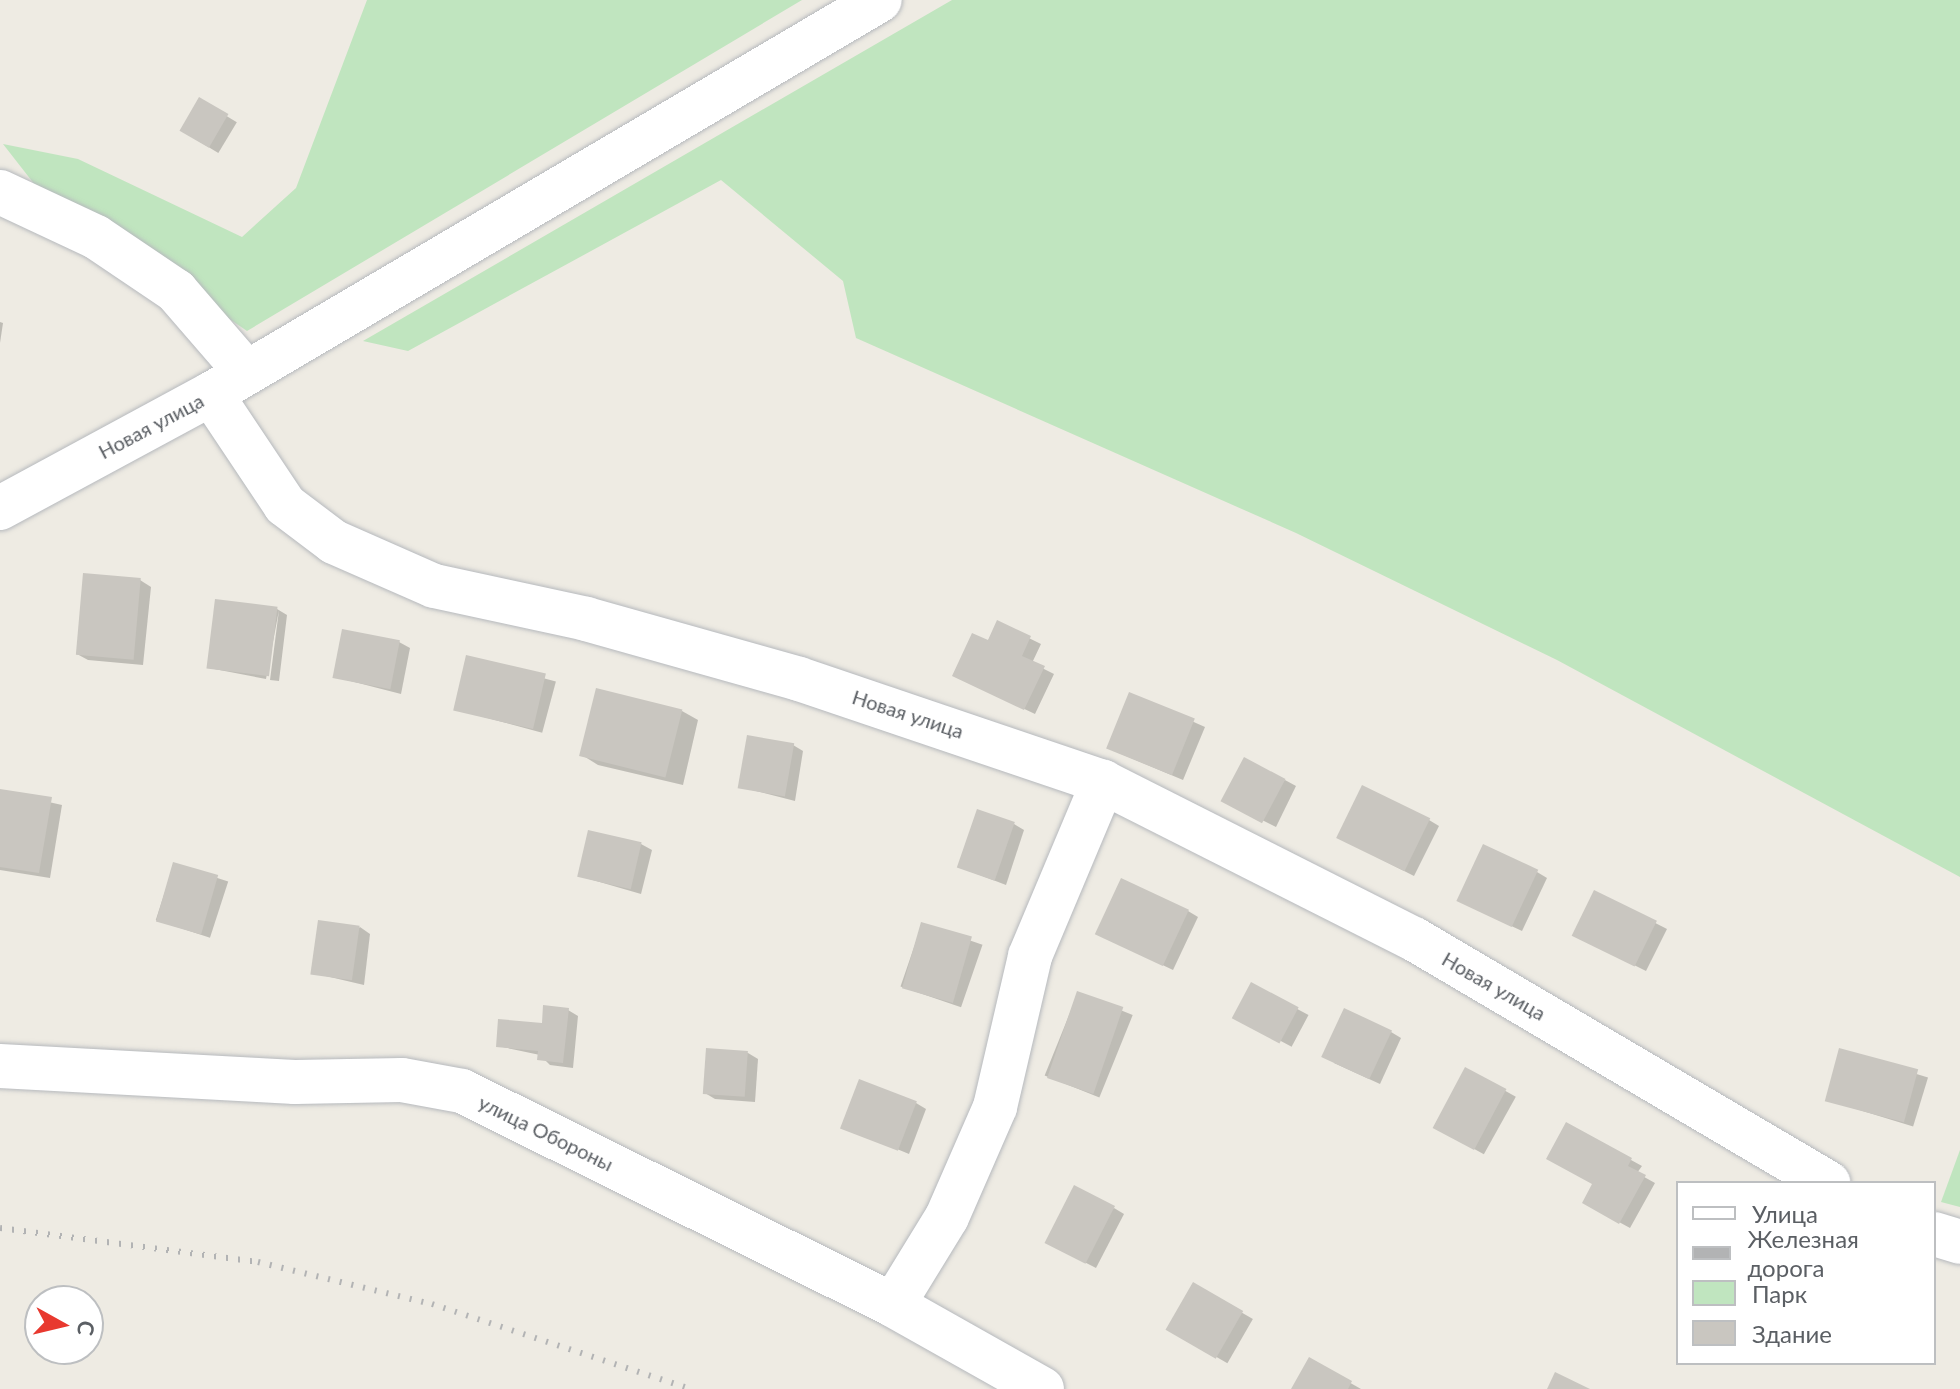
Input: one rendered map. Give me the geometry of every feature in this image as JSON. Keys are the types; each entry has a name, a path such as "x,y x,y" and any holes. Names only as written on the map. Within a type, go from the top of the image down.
{"street":[{"path":"0,192 96,237 176,291 228,382 880,0"},
{"name":"Новая улица","path":"3,500 228,382 285,505 334,542 434,586 586,619 799,679 1103,782 1414,939 1826,1181"},
{"path":"893,1305 947,1217 995,1107 1030,956 1103,782"},
{"name":"улица Обороны","path":"0,1066 295,1082 402,1080 462,1091 893,1305 1042,1389"},
{"path":"1936,1235 1960,1242"}],"green space":[{"path":"367,0 802,0 247,331 35,185 3,144 78,159 242,237 296,188"},
{"path":"952,0 1960,0 1960,877 1557,660 1296,533 856,338 843,281 721,180 408,351 363,341"},
{"path":"1960,1150 1960,1207 1941,1202"}],"building":[{"path":"199,97 228,114 209,148 180,131"},
{"path":"83,573 141,578 134,660 76,655"},
{"path":"215,599 278,607 269,676 206,668"},
{"path":"997,620 1031,636 1022,656 1045,666 1024,710 952,676 972,633 988,640"},
{"path":"342,629 400,640 390,689 332,678"},
{"path":"466,655 546,673 533,729 453,711"},
{"path":"596,688 682,710 665,777 579,756"},
{"path":"1129,692 1195,719 1172,775 1106,749"},
{"path":"747,735 794,743 785,797 738,788"},
{"path":"1244,757 1285,779 1262,823 1221,801"},
{"path":"1362,785 1430,818 1404,871 1336,838"},
{"path":"0,789 52,797 39,873 0,867"},
{"path":"977,809 1015,822 995,881 957,868"},
{"path":"588,830 642,842 631,889 577,877"},
{"path":"1483,844 1538,870 1512,927 1456,901"},
{"path":"173,862 218,875 201,935 156,922"},
{"path":"1121,878 1189,910 1163,966 1095,934"},
{"path":"1594,890 1657,921 1635,967 1572,936"},
{"path":"318,920 360,926 352,980 310,974"},
{"path":"921,922 972,937 953,1003 902,988"},
{"path":"1251,982 1299,1007 1279,1044 1232,1018"},
{"path":"1077,991 1123,1007 1093,1094 1047,1078"},
{"path":"543,1005 569,1008 563,1063 537,1060 538,1051 496,1047 498,1019 542,1023"},
{"path":"1344,1008 1392,1030 1369,1079 1321,1057"},
{"path":"706,1048 748,1051 745,1097 703,1094"},
{"path":"1839,1048 1918,1069 1904,1122 1825,1101"},
{"path":"1465,1067 1506,1089 1474,1150 1433,1128"},
{"path":"859,1079 917,1101 898,1151 840,1128"},
{"path":"1566,1122 1632,1158 1628,1166 1646,1175 1619,1224 1582,1203 1592,1184 1546,1159"},
{"path":"1074,1185 1115,1206 1085,1264 1044,1243"},
{"path":"1193,1282 1243,1311 1216,1359 1166,1330"},
{"path":"1309,1357 1352,1381 1348,1389 1291,1389"},
{"path":"1555,1372 1590,1389 1547,1389"}],"railway":[{"path":"0,1228 258,1262 432,1304 690,1389"}]}
